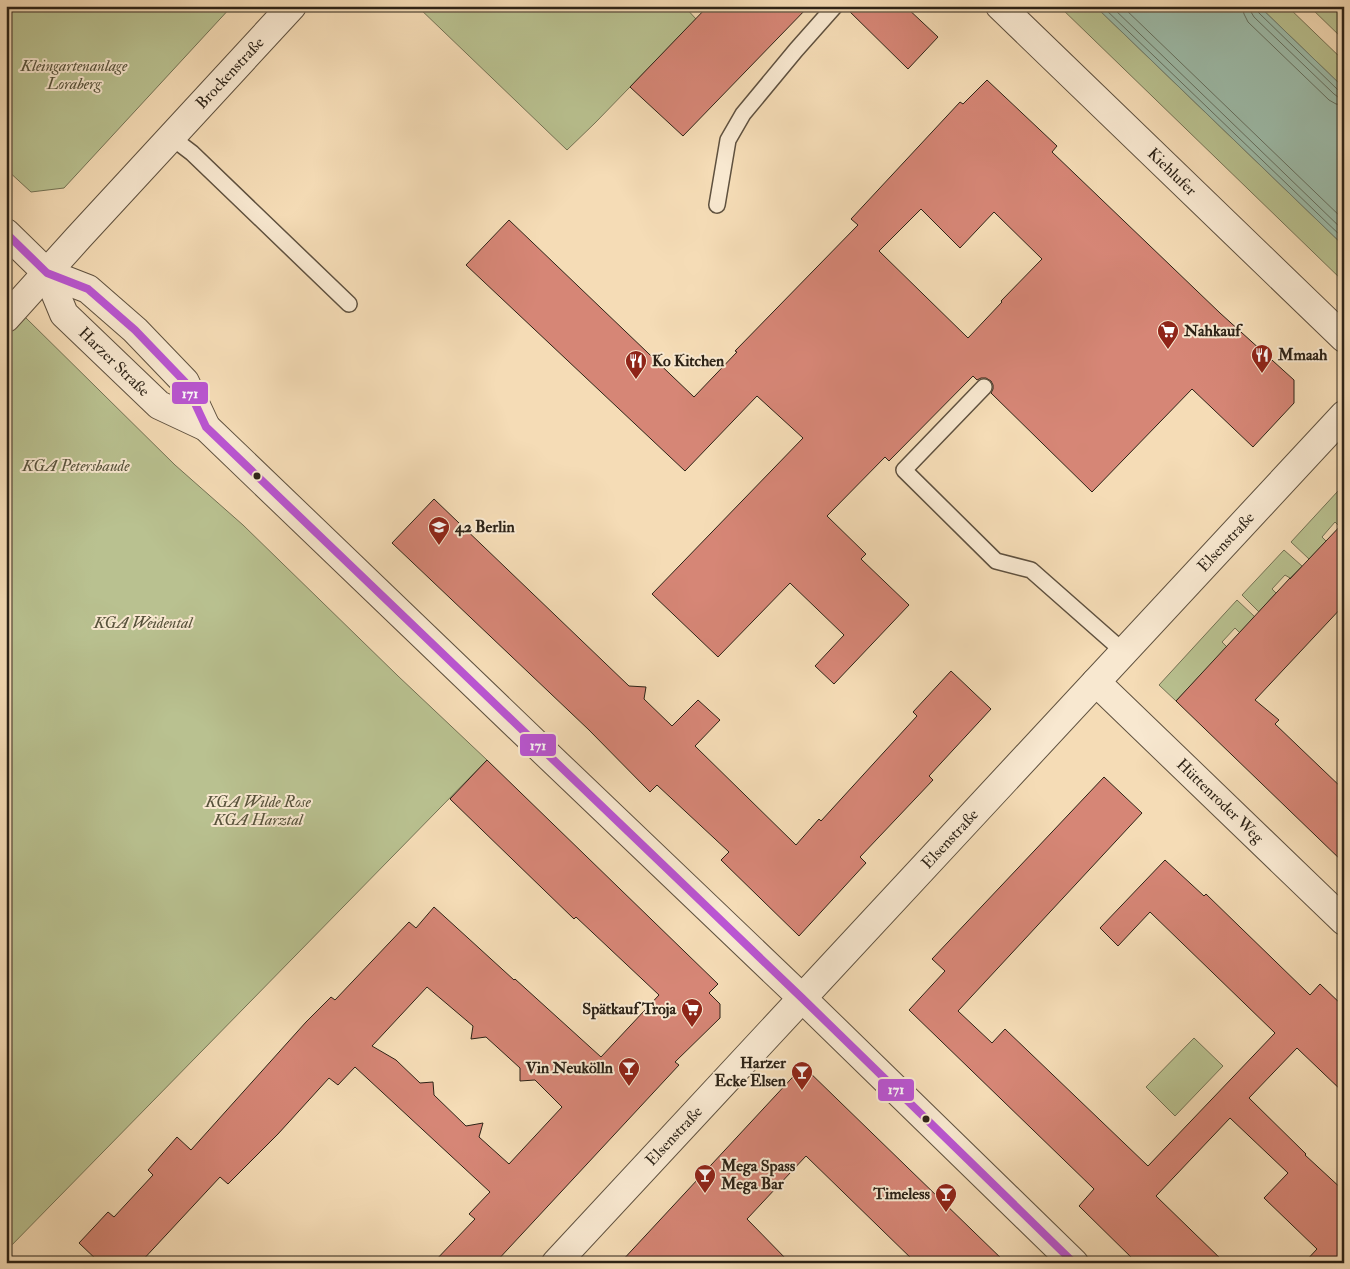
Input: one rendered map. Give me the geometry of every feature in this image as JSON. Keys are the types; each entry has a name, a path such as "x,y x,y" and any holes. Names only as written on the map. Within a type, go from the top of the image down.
{"street":[{"name":"Brockenstraße","path":"6,318 292,6"},
{"name":"Kiehlufer","path":"1000,6 1344,338"},
{"name":"Harzer Straße","path":"6,234 47,273 88,289 135,330 185,382 206,427"},
{"name":"Harzer Straße","path":"47,273 64,314 160,405 206,427 802,998 1074,1263"},
{"name":"Elsenstraße","path":"556,1263 1344,415"},
{"name":"Hüttenroder Weg","path":"1096,682 1344,921"}],"lane":[{"path":"717,205 728,140 743,114 835,6"},
{"path":"171,137 192,153 349,304"},
{"path":"984,387 904,470 996,560 1031,570 1124,652"}],"green space":[{"name":"Kleingartenanlage Loraberg","path":"6,6 232,6 64,188 31,192 6,169"},
{"path":"417,6 684,6 696,19 567,150"},
{"path":"1059,6 1095,6 1344,246 1344,282"},
{"path":"1259,6 1287,6 1344,61 1344,88"},
{"path":"1309,6 1340,6 1344,10 1344,40"},
{"name":"KGA Wilde Rose KGA Harztal","path":"25,317 175,465 243,525 487,760 6,1251 6,337"},
{"path":"1338,491 1344,496 1344,521 1339,526 1335,522 1322,537 1326,541 1309,559 1291,542"},
{"path":"1284,550 1302,566 1290,578 1285,575 1272,589 1276,593 1259,612 1242,595"},
{"path":"1237,600 1255,617 1240,633 1235,628 1222,642 1227,647 1176,701 1159,685"},
{"path":"1194,1038 1223,1066 1175,1116 1146,1087"}],"water":[{"path":"1095,6 1259,6 1344,88 1344,246"}],"building":[{"path":"708,6 809,6 683,136 630,87"},
{"path":"844,6 905,6 938,37 908,69"},
{"path":"987,80 1057,146 1052,152 1220,313 1294,380 1294,403 1253,447 1192,389 1092,492 991,393 993,385 991,381 986,378 977,380 973,376 889,461 885,457 827,516 866,554 861,559 909,605 834,684 815,666 844,635 790,583 718,657 652,594 803,438 757,396 685,471 466,265 509,220 694,397 737,352 735,351 858,225 851,219 960,102 963,104","holes":["921,209 960,248 994,212 1042,259 968,338 879,251"]},
{"path":"434,499 629,686 646,687 644,699 672,726 698,700 720,720 695,746 796,845 819,819 821,821 917,716 913,712 951,671 991,709 929,776 933,780 860,857 866,863 799,936 721,860 729,852 657,785 650,792 589,730 392,543"},
{"path":"1344,522 1344,605 1255,700 1279,720 1275,724 1344,790 1344,863 1176,701"},
{"path":"487,760 718,984 709,993 720,1004 720,1018 675,1062 679,1065 495,1263 433,1263 475,1219 469,1214 490,1192 355,1067 338,1085 329,1078 278,1134 228,1184 220,1177 140,1263 100,1263 79,1243 108,1212 114,1217 153,1175 148,1170 177,1137 191,1150 306,1022 331,997 335,1000 409,922 416,928 434,907 601,1057 659,995 576,917 574,919 450,799","holes":["427,987 473,1026 471,1039 486,1037 520,1068 520,1081 535,1080 562,1107 509,1164 479,1137 483,1123 466,1126 434,1095 433,1082 420,1083 396,1060 372,1046"]},
{"path":"1104,777 1142,813 958,1011 992,1043 1005,1029 1148,1166 1275,1033 1150,912 1118,946 1100,928 1165,860 1204,896 1206,894 1310,995 1320,984 1344,1007 1344,1093 1297,1048 1249,1098 1305,1155 1344,1191 1344,1263 1304,1263 1317,1249 1264,1198 1288,1173 1230,1118 1156,1196 1225,1263 1137,1263 1079,1206 1094,1189 909,1010 945,971 932,959"},
{"path":"803,1066 1006,1263 916,1263 806,1156 747,1219 790,1263 620,1263"}],"transit line":[{"name":"171","path":"6,233 47,273 88,289 135,330 185,382 206,427 802,998 1074,1263"}],"place":[{"name":"Nahkauf","path":"1168,350"},
{"name":"Mmaah","path":"1262,374"},
{"name":"Ko Kitchen","path":"636,380"},
{"name":"42 Berlin","path":"439,546"},
{"name":"Spätkauf Troja","path":"692,1028"},
{"name":"Vin Neukölln","path":"629,1087"},
{"name":"Harzer Ecke Elsen","path":"802,1091"},
{"name":"Mega Spass Mega Bar","path":"705,1194"},
{"name":"Timeless","path":"946,1213"}],"park label":[{"name":"KGA Petersbaude","path":"76,466"},
{"name":"KGA Weidental","path":"143,623"}]}
